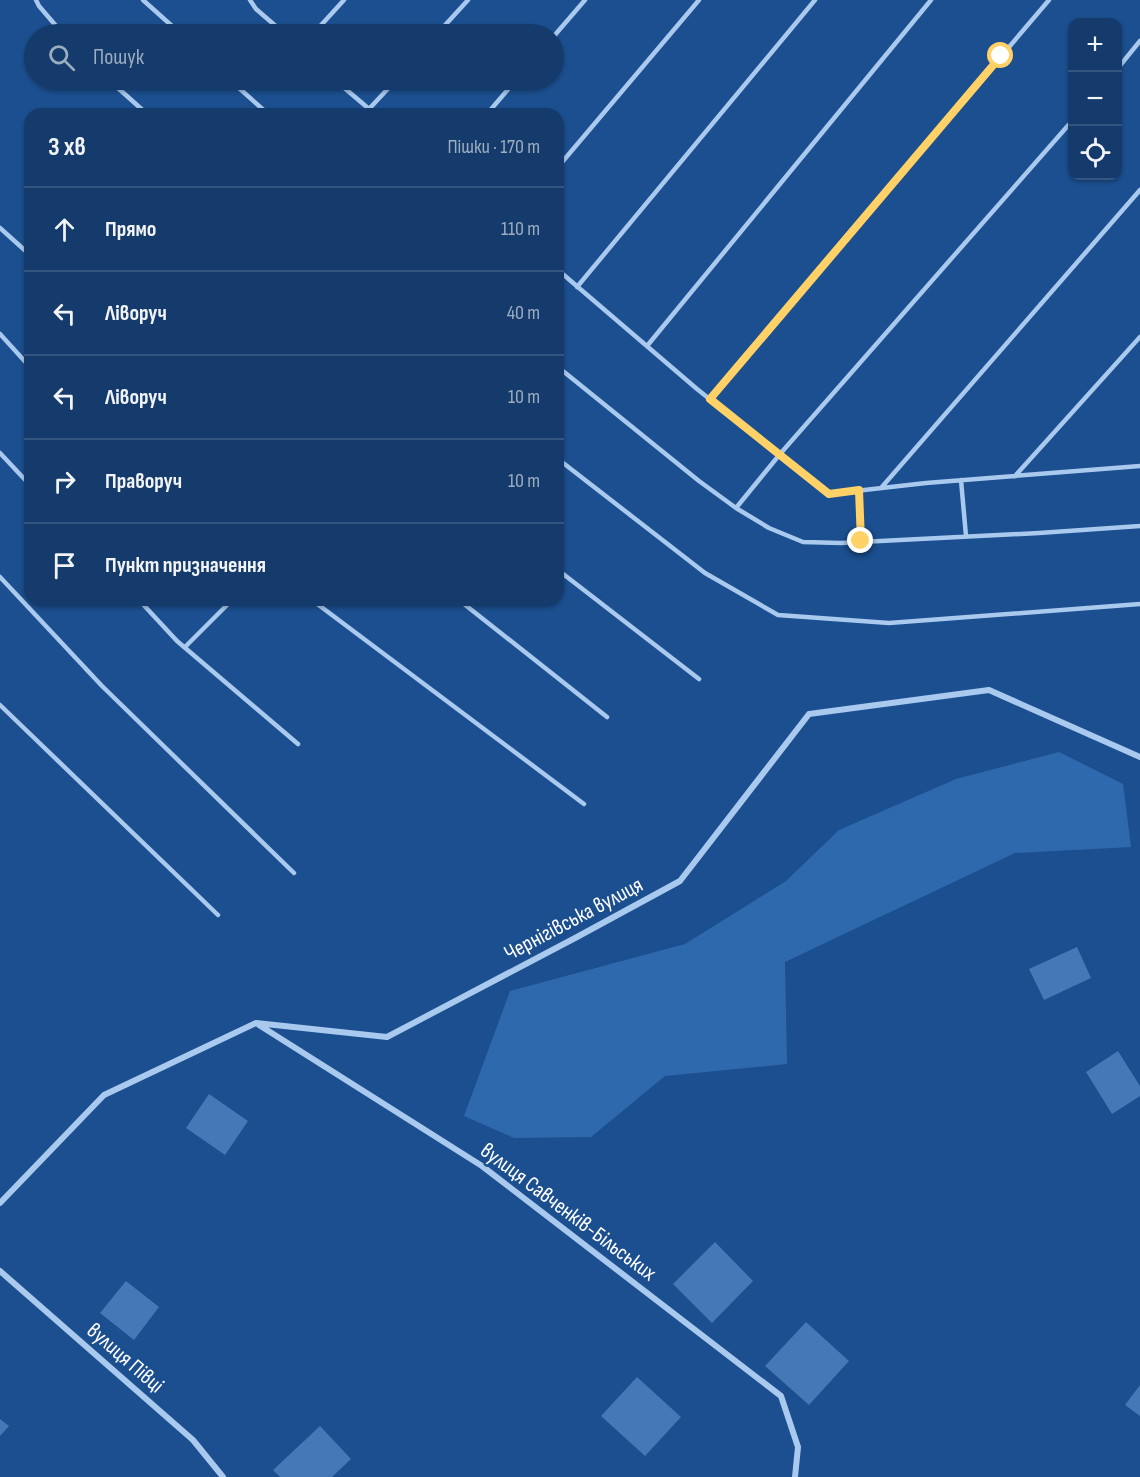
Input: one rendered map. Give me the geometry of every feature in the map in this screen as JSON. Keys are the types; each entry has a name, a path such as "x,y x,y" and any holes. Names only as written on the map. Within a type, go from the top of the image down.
{"street":[{"name":"Чернігівська вулиця","path":"256,1023 387,1037 680,880 809,714 989,690 1140,756"},
{"path":"0,1203 104,1095 256,1023"},
{"name":"вулиця Савченків-Більських","path":"256,1023 482,1166 781,1396 798,1447 795,1477"},
{"name":"вулиця Півці","path":"0,1271 193,1440 223,1477"}],"lane":[{"path":"36,0 54,24"},
{"path":"143,0 170,24"},
{"path":"250,0 256,9 273,24"},
{"path":"322,24 344,0"},
{"path":"446,24 468,0"},
{"path":"564,24 585,0"},
{"path":"564,160 699,0"},
{"path":"577,286 815,0"},
{"path":"647,346 931,0"},
{"path":"710,399 1049,0"},
{"path":"1122,63 1140,41"},
{"path":"120,90 140,108"},
{"path":"241,90 261,108"},
{"path":"347,90 368,108"},
{"path":"370,108 387,90"},
{"path":"492,108 507,90"},
{"path":"736,508 780,454 1068,126"},
{"path":"882,488 1140,190"},
{"path":"0,228 24,250"},
{"path":"564,275 710,399 829,494 961,480 1140,466"},
{"path":"0,334 24,360"},
{"path":"1015,476 1140,338"},
{"path":"564,372 736,508 769,528 803,542 841,543 1140,526"},
{"path":"0,453 24,479"},
{"path":"564,464 705,573 778,615 889,623 1140,604"},
{"path":"961,480 966,536"},
{"path":"859,490 861,541"},
{"path":"564,575 699,679"},
{"path":"0,577 24,603"},
{"path":"27,606 102,686 294,873"},
{"path":"145,606 185,647 298,744"},
{"path":"185,647 226,606"},
{"path":"320,606 584,804"},
{"path":"467,606 607,717"},
{"path":"0,705 218,915"}],"shaded area":[{"path":"1059,752 1123,784 1131,847 1015,853 785,962 787,1064 665,1076 591,1137 514,1138 464,1116 510,991 685,944 786,881 839,830 956,779"}],"building":[{"path":"1077,947 1091,978 1044,1000 1029,969"},
{"path":"1118,1051 1140,1086 1140,1096 1112,1114 1086,1072"},
{"path":"209,1094 248,1121 225,1155 186,1128"},
{"path":"715,1242 753,1281 712,1323 673,1284"},
{"path":"126,1281 159,1307 134,1340 100,1313"},
{"path":"806,1322 849,1361 809,1405 765,1366"},
{"path":"637,1377 681,1417 645,1456 601,1416"},
{"path":"1140,1385 1140,1416 1125,1405"},
{"path":"0,1419 9,1426 0,1436"},
{"path":"320,1426 351,1459 332,1477 280,1477 273,1470"}],"route":[{"path":"861,541 859,490 829,494 710,399 1001,56"}]}
